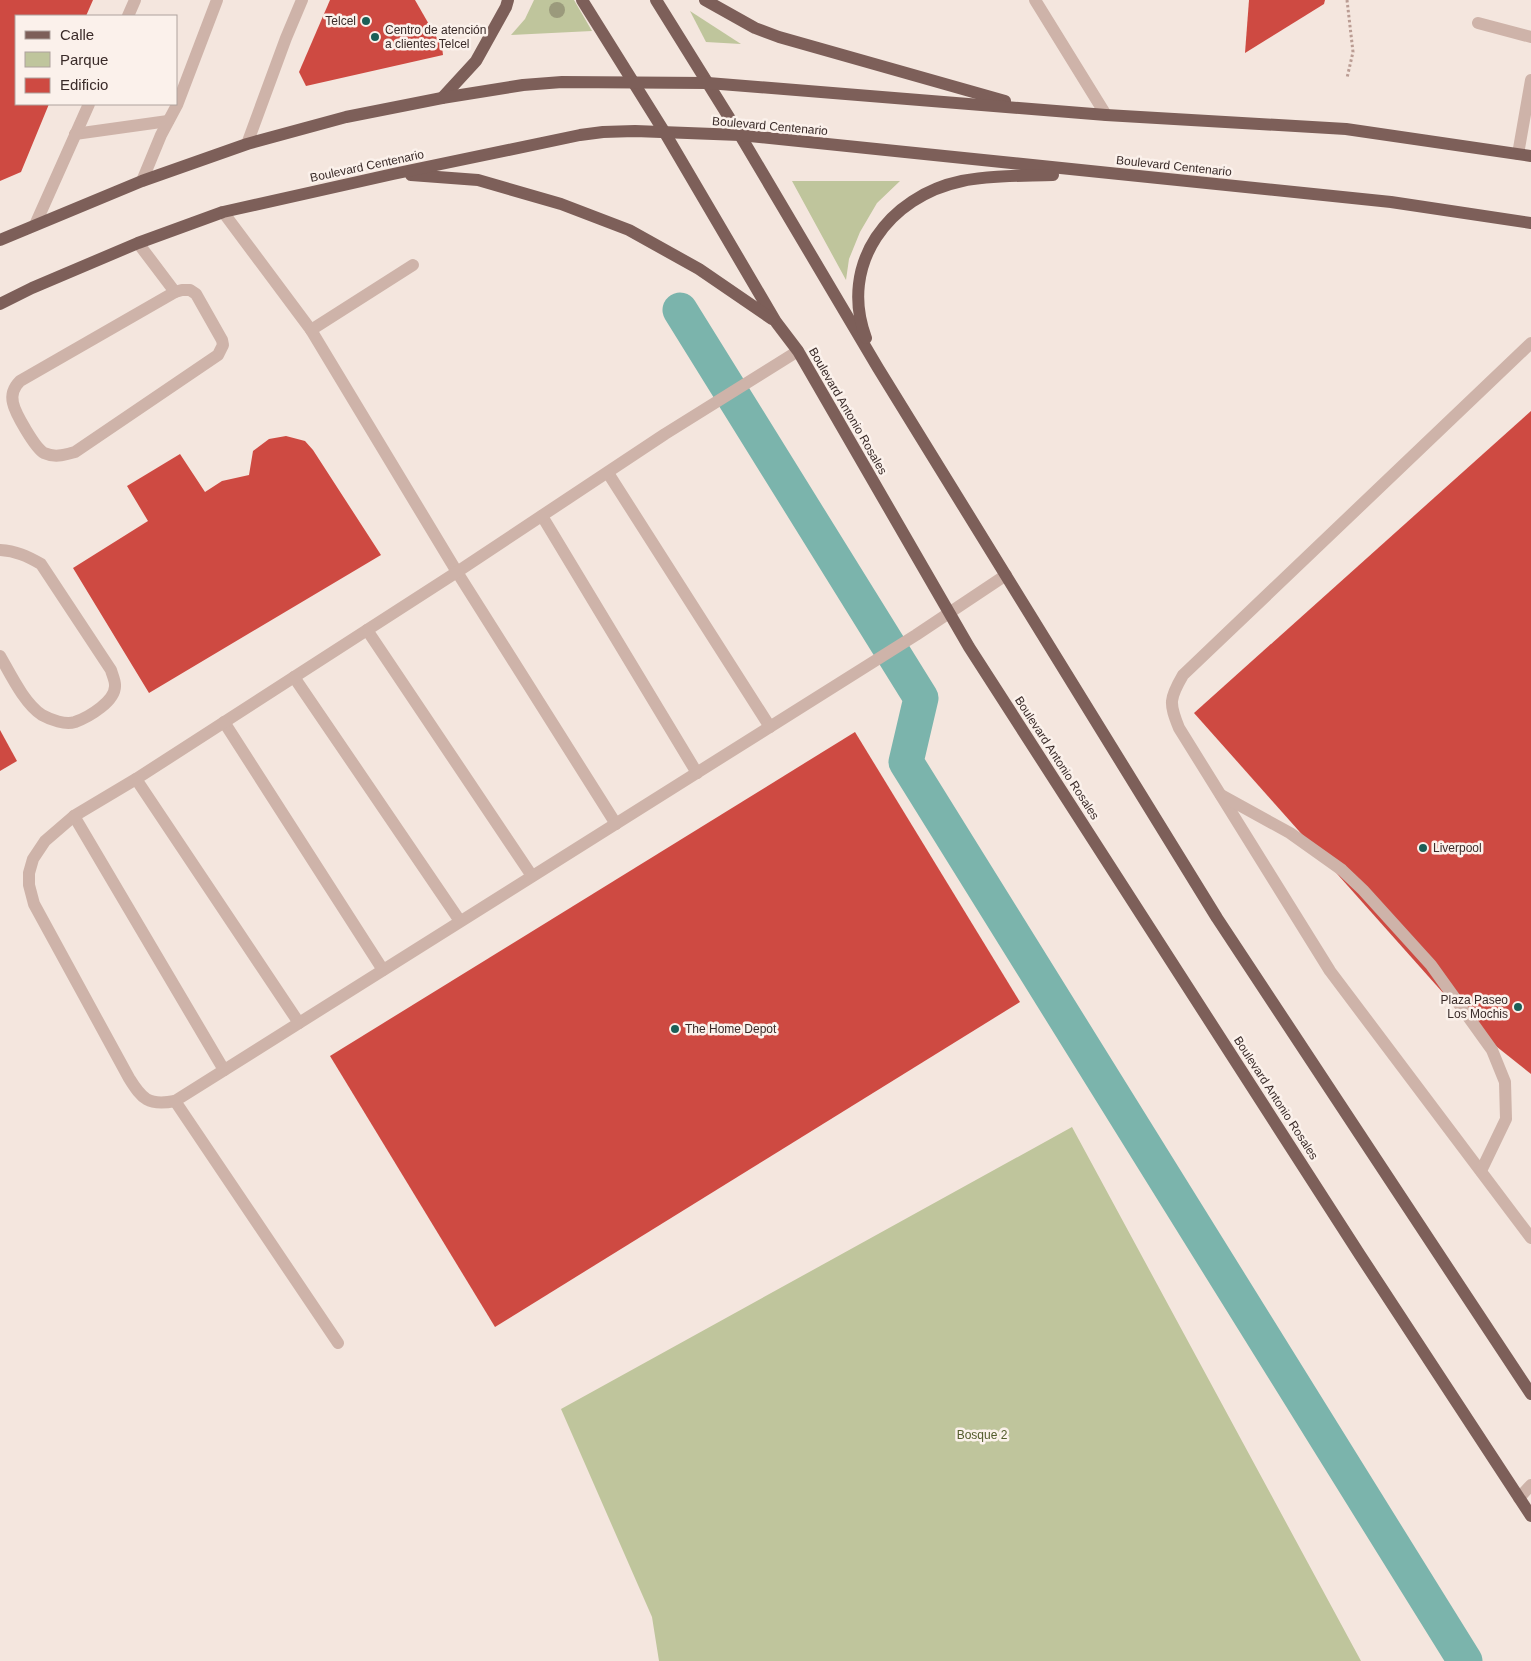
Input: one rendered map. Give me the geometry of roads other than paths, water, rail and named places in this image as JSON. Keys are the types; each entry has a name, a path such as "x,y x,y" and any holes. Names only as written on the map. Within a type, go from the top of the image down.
{"main road":[{"path":"442,98 476,61 508,0"},
{"name":"Boulevard Antonio Rosales","path":"582,0 665,133 776,322 798,351 949,614 1360,1255 1531,1516"},
{"path":"656,0 740,134 878,368 1217,918 1531,1394"},
{"path":"705,0 755,28 779,37 1031,108"},
{"path":"0,240 142,181 248,144 346,117 442,98 523,85 562,82 708,83 1106,115 1346,129 1531,156"},
{"name":"Boulevard Centenario","path":"0,304 32,288 138,243 223,212 393,174 580,135 604,132 740,134 1390,202 1531,223"},
{"path":"878,368 862,326 858,297 862,268 873,240 890,218 910,201 961,181 1001,176 1102,173"},
{"path":"393,174 478,180 561,204 630,230 699,269 776,322"}],"lane":[{"path":"128,15 135,0"},
{"path":"178,102 217,0"},
{"path":"248,144 286,38 302,0"},
{"path":"1035,0 1106,115"},
{"path":"1478,23 1531,37"},
{"path":"1518,154 1531,80"},
{"path":"35,225 89,105"},
{"path":"142,181 161,135 177,105"},
{"path":"75,134 168,121"},
{"path":"223,212 311,330 457,572 616,824"},
{"path":"138,243 175,292"},
{"path":"311,330 413,265"},
{"path":"190,290 196,294 222,340 223,345 218,355 75,452 57,457 43,452 34,444 13,402 15,386 20,381 175,292 190,290"},
{"path":"1531,343 1183,675 1173,692 1171,708 1179,728 1330,971 1531,1238"},
{"path":"798,351 665,434 457,572 136,779 74,816 46,841 33,859 28,873 34,904 139,1095 151,1102 163,1103 175,1100 916,636 1006,574"},
{"path":"608,473 770,727"},
{"path":"542,516 697,773"},
{"path":"0,550 26,555 41,564 111,670 115,685 113,696 104,706 74,722 58,722 42,714 24,696 0,656"},
{"path":"367,630 532,876"},
{"path":"294,676 460,921"},
{"path":"224,722 382,970"},
{"path":"136,779 299,1023"},
{"path":"1220,794 1290,833 1342,870 1363,890 1431,966 1492,1050 1505,1082 1506,1119 1481,1172"},
{"path":"74,816 224,1070"},
{"path":"175,1100 338,1343"},
{"path":"1519,1498 1531,1485"}],"waterway":[{"path":"680,310 921,698 906,762 1465,1661"}],"place":[{"name":"Telcel","path":"366,21"},
{"name":"Centro de atención a clientes Telcel","path":"375,37"},
{"name":"Liverpool","path":"1423,848"},
{"name":"Plaza Paseo Los Mochis","path":"1518,1007"},
{"name":"The Home Depot","path":"675,1029"}],"park label":[{"name":"Bosque 2","path":"982,1435"}]}
